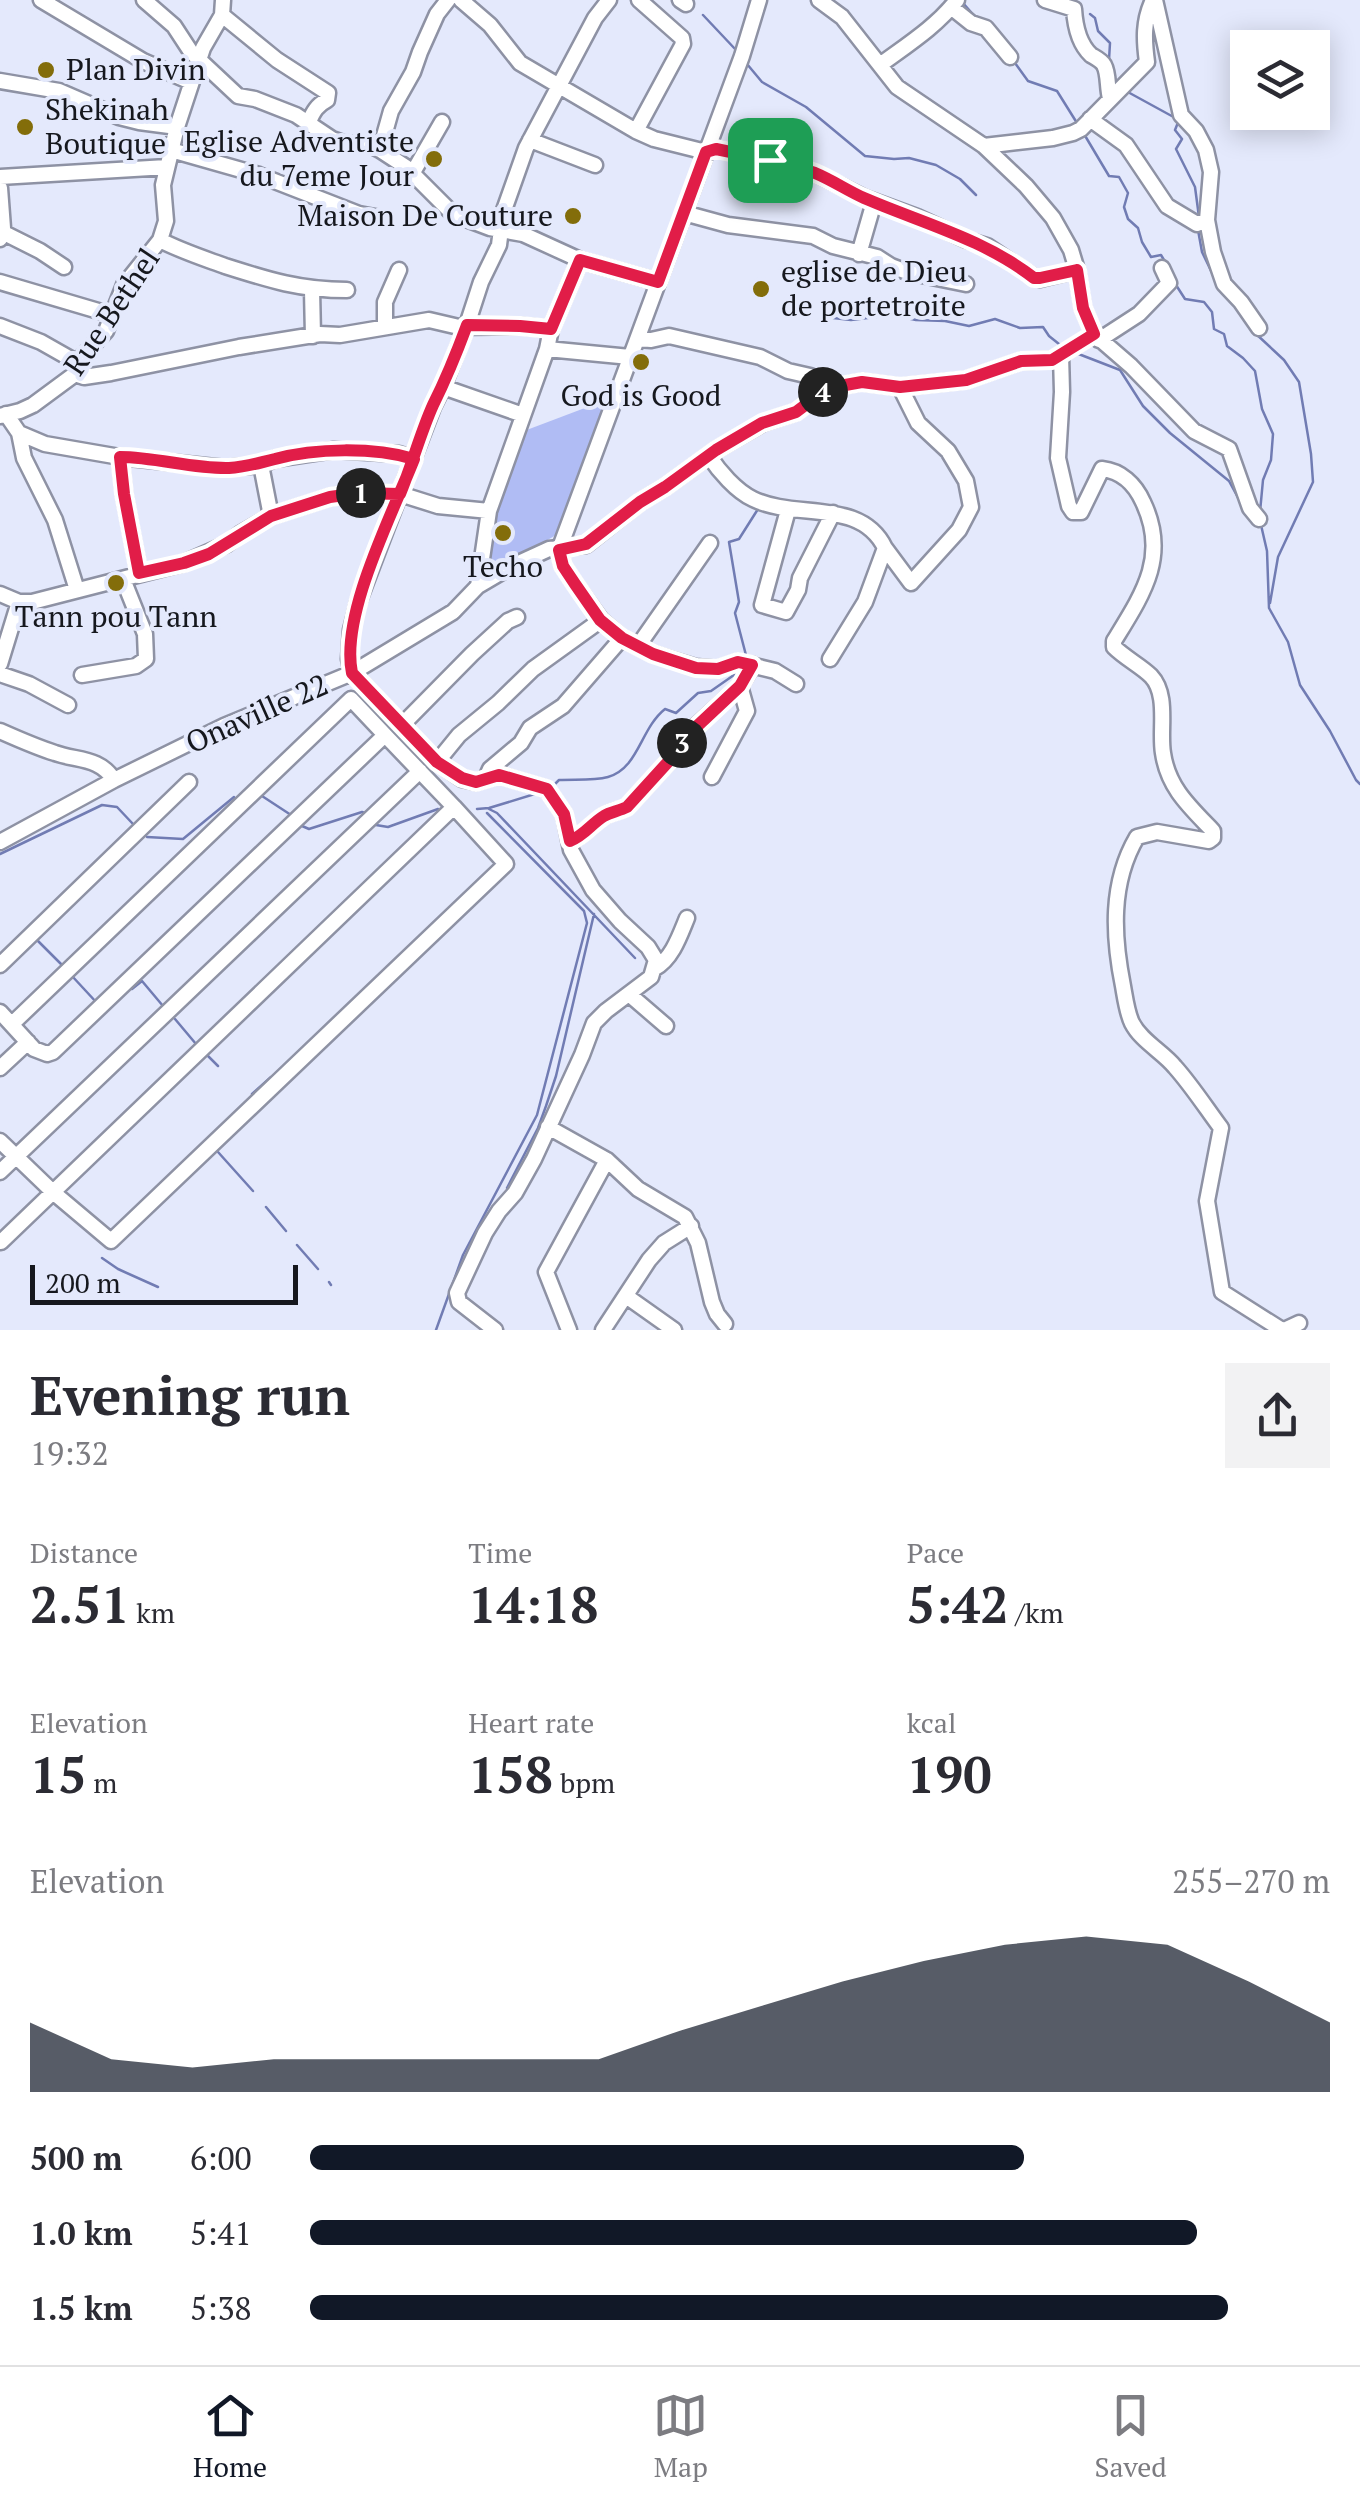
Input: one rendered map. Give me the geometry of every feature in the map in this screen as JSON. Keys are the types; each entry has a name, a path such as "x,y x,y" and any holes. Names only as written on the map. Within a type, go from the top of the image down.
{"street":[{"path":"41,0 143,61 191,82"},
{"path":"144,0 179,31 186,46 238,96 255,99 309,122 332,139 370,144 406,166 454,214 523,234 580,260 658,282"},
{"path":"380,150 391,111 414,72 437,14 448,0"},
{"path":"461,0 490,24 520,63 636,132 706,152 716,149 817,174 874,202 988,246 1034,278 1077,270"},
{"path":"0,1141 111,1241 506,864 351,699 347,675 351,630 432,407 499,245 503,213 530,140 594,18 609,0"},
{"path":"636,132 682,44 682,38 639,0"},
{"path":"759,0 742,56 559,550 563,566 600,620 622,638 653,654 696,668 718,669 738,662 774,671 796,684"},
{"path":"819,0 842,16 896,87 984,146 1026,186 1052,218 1070,250 1083,308 1096,337 1131,366 1194,431 1229,448 1250,508 1260,519"},
{"path":"1045,0 1074,9 1084,48 1106,69 1110,98"},
{"path":"984,146 1053,138 1080,129 1147,62 1144,40 1147,14 1154,0"},
{"path":"1154,0 1181,115 1206,150 1211,172 1207,220 1213,252 1224,284 1258,328"},
{"path":"880,65 954,4 972,22 986,28 1010,56"},
{"path":"222,8 277,60 328,93 309,122"},
{"name":"Rue Bethel","path":"3,415 33,405 76,368 106,331 124,285 160,240 166,221 163,186 177,127 202,48 222,8"},
{"path":"0,81 59,91 139,122 177,127"},
{"path":"1090,119 1126,145 1167,206 1197,224 1207,220"},
{"path":"412,174 442,122"},
{"path":"530,140 595,165"},
{"path":"171,150 259,175 360,214 386,219"},
{"path":"0,177 167,166"},
{"path":"0,188 1,236 64,267"},
{"path":"859,254 874,202"},
{"path":"684,214 728,225 813,236 907,272 966,284"},
{"path":"160,240 252,276 312,290 347,290"},
{"path":"478,586 489,510 547,350 551,329 580,260"},
{"path":"638,339 669,336 760,357 834,387 862,382 900,387 966,380 1021,361 1052,360 1138,314 1169,283 1162,268"},
{"path":"384,327 384,302 399,270"},
{"path":"0,282 112,315"},
{"path":"312,290 312,336"},
{"path":"0,326 40,342 84,377 193,355 429,320 459,327 551,329"},
{"path":"547,350 630,357"},
{"path":"1062,355 1058,458 1069,506 1073,512 1080,512 1102,469 1114,470 1126,478 1146,507 1154,527 1155,554 1150,575 1114,647 1152,677 1158,688 1162,751 1176,791 1212,831 1209,842 1157,832 1137,837 1126,856 1116,905 1116,950 1124,993 1132,1024 1174,1064 1221,1128 1207,1201 1222,1292 1283,1330 1299,1323"},
{"path":"443,387 524,415"},
{"name":"Onaville 22","path":"0,842 224,726 347,675 453,612 478,586 549,549 586,544 709,456 762,423 796,412 834,387"},
{"path":"709,456 743,494 755,500 788,510 833,512 869,525 911,582 959,530 971,507 966,481 948,452 918,422 900,387"},
{"path":"3,415 19,433 44,444 120,457 225,468 334,450 399,454 414,459"},
{"path":"19,433 24,458 55,520 77,590"},
{"path":"120,457 139,573"},
{"path":"261,464 271,516"},
{"path":"0,594 32,602 184,563 209,554 271,516 330,497 400,494 438,506 489,510"},
{"path":"788,510 762,605 786,612 833,512"},
{"path":"638,646 710,543"},
{"path":"830,659 865,602 885,548"},
{"path":"82,675 136,666 146,658 145,634 123,578"},
{"path":"0,664 20,602"},
{"path":"402,725 508,620 517,617"},
{"path":"437,762 459,735 532,669 600,620"},
{"path":"486,778 530,728 563,706 622,638"},
{"path":"570,841 606,814 627,807 693,730 740,686 752,665"},
{"path":"0,674 68,705"},
{"path":"347,675 437,762 462,778 476,782 499,775 547,789 564,814 571,850 593,890 656,960 651,977 594,1023 534,1159 485,1233 457,1294 459,1302 495,1330"},
{"path":"712,776 747,712 740,686"},
{"path":"12,1024 351,699"},
{"path":"0,731 53,753 92,761 108,770 114,780"},
{"path":"0,1012 41,1053 53,1052 385,735"},
{"path":"0,1172 420,771"},
{"path":"0,965 189,782"},
{"path":"1,1242 454,808"},
{"path":"0,831 48,815"},
{"path":"656,968 671,952 688,918"},
{"path":"630,995 666,1026"},
{"path":"0,1068 28,1042"},
{"path":"548,1128 607,1160 638,1189 685,1217 698,1244 716,1314 725,1324"},
{"path":"569,1330 546,1272 607,1160"},
{"path":"602,1330 664,1243 690,1226"},
{"path":"626,1296 674,1330"}],"shaded area":[{"path":"606,400 556,535 481,579 489,519 524,431"}],"waterway":[{"path":"963,3 977,19"},
{"path":"1090,14 1098,31 1110,43 1109,60"},
{"path":"703,15 736,50"},
{"path":"1015,63 1028,81 1057,91 1077,123"},
{"path":"747,64 762,82 806,107 865,156 909,158 936,165 960,179 976,195"},
{"path":"1126,91 1179,120 1175,130 1182,139 1176,149 1195,187 1199,217"},
{"path":"1084,134 1109,176 1119,177 1128,193 1124,207 1128,219 1138,228 1151,257 1161,255 1164,260"},
{"path":"1198,230 1202,252 1215,279"},
{"path":"1176,285 1185,299 1204,302 1212,312 1214,329 1224,334 1227,346 1255,371 1262,409 1273,434 1260,512"},
{"path":"1235,305 1250,327"},
{"path":"833,318 892,315 969,326 995,319 1020,328 1043,327 1064,348"},
{"path":"1255,333 1284,360 1299,382 1313,482 1278,557 1270,603"},
{"path":"1076,353 1120,370 1143,406 1229,481 1242,505"},
{"path":"747,659 735,613 739,602 729,542 739,539 758,509"},
{"path":"1261,525 1267,551 1269,608 1288,642 1300,685 1360,784"},
{"path":"554,785 559,780 602,778 618,772 633,757 665,709 676,713 698,693 711,691 744,668"},
{"path":"477,809 538,793"},
{"path":"262,796 291,815"},
{"path":"147,837 183,839 234,797"},
{"path":"0,854 102,805 117,807 133,824"},
{"path":"376,825 388,827 438,809"},
{"path":"489,809 635,958"},
{"path":"302,826 309,829 365,813"},
{"path":"436,1330 463,1255 537,1115 587,923 584,911 487,813"},
{"path":"507,1188 538,1128 556,1076 594,914"},
{"path":"38,941 61,964"},
{"path":"72,976 97,1003"},
{"path":"132,989 142,981 163,1006"},
{"path":"175,1019 196,1044"},
{"path":"208,1056 218,1066"},
{"path":"252,1094 271,1077"},
{"path":"218,1152 253,1191"},
{"path":"266,1207 286,1231"},
{"path":"297,1245 318,1269"},
{"path":"102,1258 158,1287"}],"place":[{"name":"Plan Divin","path":"46,70"},
{"name":"Shekinah Boutique","path":"25,127"},
{"name":"Eglise Adventiste du 7eme Jour","path":"434,159"},
{"name":"Maison De Couture","path":"573,216"},
{"name":"eglise de Dieu de portetroite","path":"761,289"},
{"name":"God is Good","path":"641,362"},
{"name":"Techo","path":"503,533"},
{"name":"Tann pou Tann","path":"116,583"}],"route":[{"path":"770,160 716,149 706,152 658,282 580,260 551,329 467,325 432,407 414,459 400,494 330,497 271,516 209,554 139,573 120,457 225,468 334,450 399,454 414,459 358,603 351,630 352,673 437,762 462,778 476,782 499,775 547,789 564,814 570,841 606,814 627,807 700,722 726,702 752,665 738,662 718,669 696,668 653,654 622,638 600,620 563,566 559,550 586,544 716,450 762,423 796,412 834,387 862,382 900,387 966,380 1021,361 1052,360 1094,334 1083,308 1077,270 1034,278 988,246 865,198 817,174 770,160"}]}
